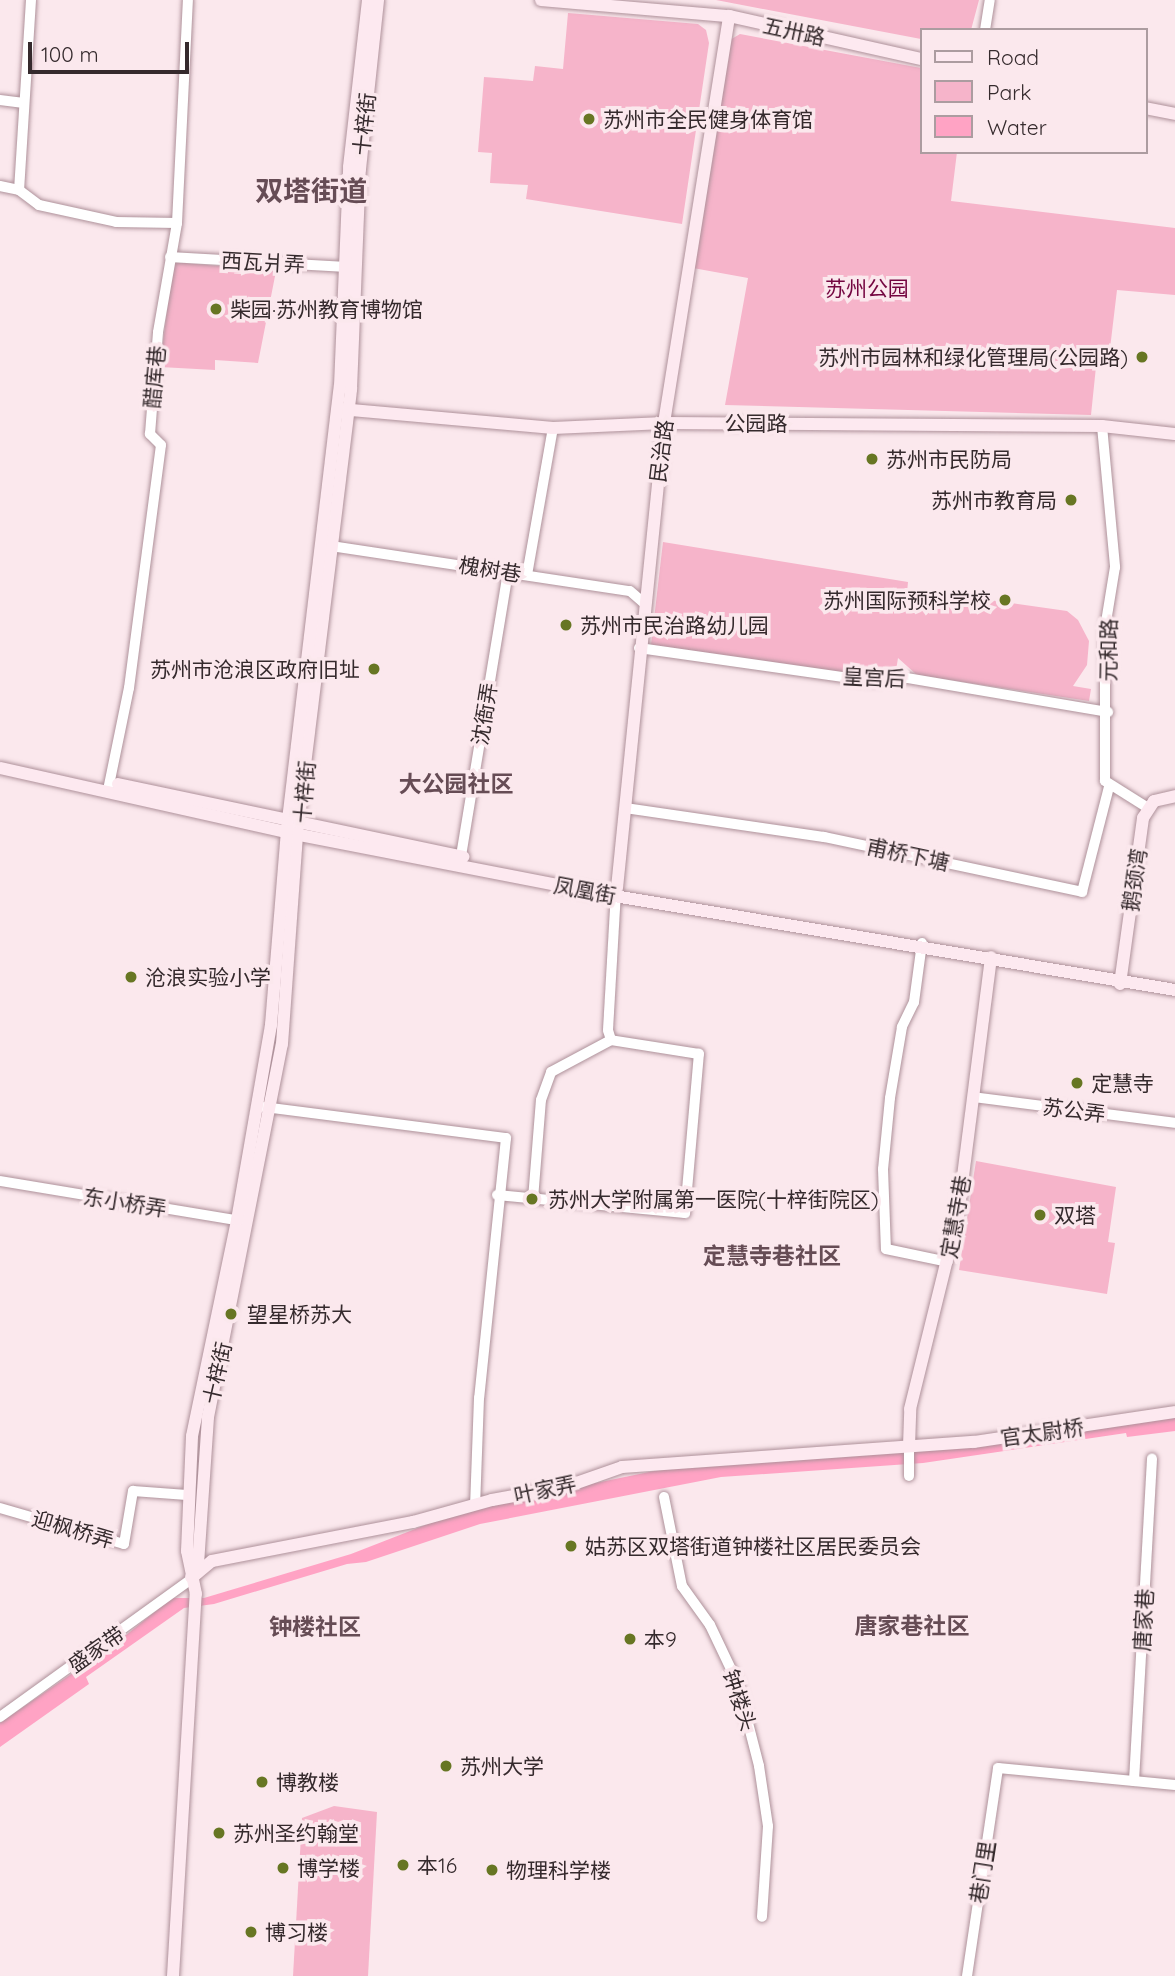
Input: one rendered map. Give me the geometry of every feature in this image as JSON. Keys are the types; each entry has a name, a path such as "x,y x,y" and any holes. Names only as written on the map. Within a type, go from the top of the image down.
{"street":[{"path":"19,190 31,0"},
{"name":"醋库巷","path":"108,786 129,688 161,446 150,434 170,257 177,223 188,0"},
{"name":"十梓街","path":"294,828 331,546 343,409 350,267 351,137 368,0"},
{"name":"十梓街","path":"350,267 378,0"},
{"name":"五卅路","path":"541,0 669,5 920,59"},
{"path":"985,28 990,0"},
{"name":"民治路","path":"616,892 664,423 729,16"},
{"path":"0,100 24,103"},
{"path":"1147,108 1175,114"},
{"path":"0,186 19,190 40,205 116,222 177,223"},
{"name":"西瓦爿弄","path":"170,257 350,267"},
{"name":"十梓街","path":"191,1578 198,1564 208,1417 265,1107 294,828 343,409"},
{"name":"公园路","path":"343,409 553,428 664,423 1102,426 1175,434"},
{"name":"元和路","path":"1102,426 1115,566 1105,628 1108,712 1105,781 1109,787"},
{"path":"527,575 553,428"},
{"name":"槐树巷","path":"331,546 630,591 644,603"},
{"name":"沈衙弄","path":"461,856 508,572"},
{"name":"皇宫后","path":"639,648 872,681 907,678 1108,712"},
{"name":"凤凰街","path":"0,760 294,828 616,892 1175,990"},
{"name":"凤凰街","path":"0,768 108,786"},
{"path":"1109,787 1148,808 1162,798 1175,796"},
{"name":"甫桥下塘","path":"625,808 848,842 1082,892 1109,787"},
{"name":"鹅颈湾","path":"1120,980 1148,808"},
{"name":"凤凰街","path":"294,828 461,856 616,892"},
{"path":"611,1040 608,1030 616,892"},
{"path":"921,946 914,1002 902,1027 890,1098 883,1168 886,1249 948,1262"},
{"name":"定慧寺巷","path":"909,1471 911,1409 948,1262 991,959"},
{"path":"497,1195 533,1199 685,1213 699,1054 611,1040 551,1072 541,1100 533,1199"},
{"name":"苏公弄","path":"973,1097 1175,1123"},
{"path":"265,1107 506,1138 497,1195 479,1398 475,1505"},
{"name":"东小桥弄","path":"0,1181 244,1221"},
{"name":"十梓街","path":"173,1976 196,1594 191,1578 187,1495 198,1404 244,1221"},
{"name":"官太尉桥","path":"909,1448 974,1442 1175,1412"},
{"name":"叶家弄","path":"191,1578 212,1561 413,1522 475,1505 568,1486 622,1467 909,1448"},
{"name":"唐家巷","path":"1134,1781 1152,1459"},
{"name":"迎枫桥弄","path":"0,1508 124,1544 133,1491 187,1495"},
{"name":"钟楼头","path":"664,1497 682,1586 710,1625 738,1684 759,1766 768,1826 762,1917"},
{"name":"盛家带","path":"0,1717 191,1578"},
{"name":"巷门里","path":"967,1976 998,1768 1134,1781"},
{"path":"1134,1781 1175,1785"}],"green space":[{"path":"716,0 979,0 972,28 920,28 920,39"},
{"name":"苏州市全民健身体育馆","path":"568,13 698,24 706,30 709,43 682,224 526,199 528,185 490,183 492,153 478,152 484,77 533,81 535,66 563,69"},
{"name":"苏州公园","path":"740,34 920,68 920,154 957,154 951,201 1175,228 1175,295 1117,290 1109,357 1097,357 1091,415 725,405 748,278 693,268 730,40"},
{"name":"柴园·苏州教育博物馆","path":"173,262 276,271 258,363 215,360 215,370 160,367"},
{"path":"663,542 908,582 906,604 926,591 1067,611 1078,620 1089,641 1087,665 1073,686 1091,689 1089,701 917,675 898,658 894,683 875,685 651,645"},
{"name":"双塔","path":"976,1161 1116,1187 1108,1242 1115,1243 1107,1294 959,1270"},
{"path":"334,1806 377,1812 368,1976 293,1976 302,1818"}],"water":[{"path":"1175,1418 1175,1431 1127,1437 1126,1433 923,1463 721,1477 480,1524 366,1562 347,1564 214,1604 184,1608 86,1677 89,1684 0,1747 0,1723 115,1644 172,1598 204,1598 351,1554 464,1510 693,1463"}],"place":[{"name":"苏州市全民健身体育馆","path":"589,119"},
{"name":"柴园·苏州教育博物馆","path":"216,309"},
{"name":"苏州市园林和绿化管理局(公园路)","path":"1142,357"},
{"name":"苏州市民防局","path":"872,459"},
{"name":"苏州市教育局","path":"1071,500"},
{"name":"苏州国际预科学校","path":"1005,600"},
{"name":"苏州市民治路幼儿园","path":"566,625"},
{"name":"苏州市沧浪区政府旧址","path":"374,669"},
{"name":"沧浪实验小学","path":"131,977"},
{"name":"定慧寺","path":"1077,1083"},
{"name":"苏州大学附属第一医院(十梓街院区)","path":"532,1199"},
{"name":"双塔","path":"1040,1215"},
{"name":"望星桥苏大","path":"231,1314"},
{"name":"姑苏区双塔街道钟楼社区居民委员会","path":"571,1546"},
{"name":"本9","path":"630,1639"},
{"name":"苏州大学","path":"446,1766"},
{"name":"博教楼","path":"262,1782"},
{"name":"苏州圣约翰堂","path":"219,1833"},
{"name":"本16","path":"403,1865"},
{"name":"博学楼","path":"283,1868"},
{"name":"物理科学楼","path":"492,1870"},
{"name":"博习楼","path":"251,1932"}],"district":[{"name":"双塔街道","path":"311,191"},
{"name":"大公园社区","path":"456,784"},
{"name":"定慧寺巷社区","path":"772,1256"},
{"name":"唐家巷社区","path":"912,1626"},
{"name":"钟楼社区","path":"315,1627"}]}
